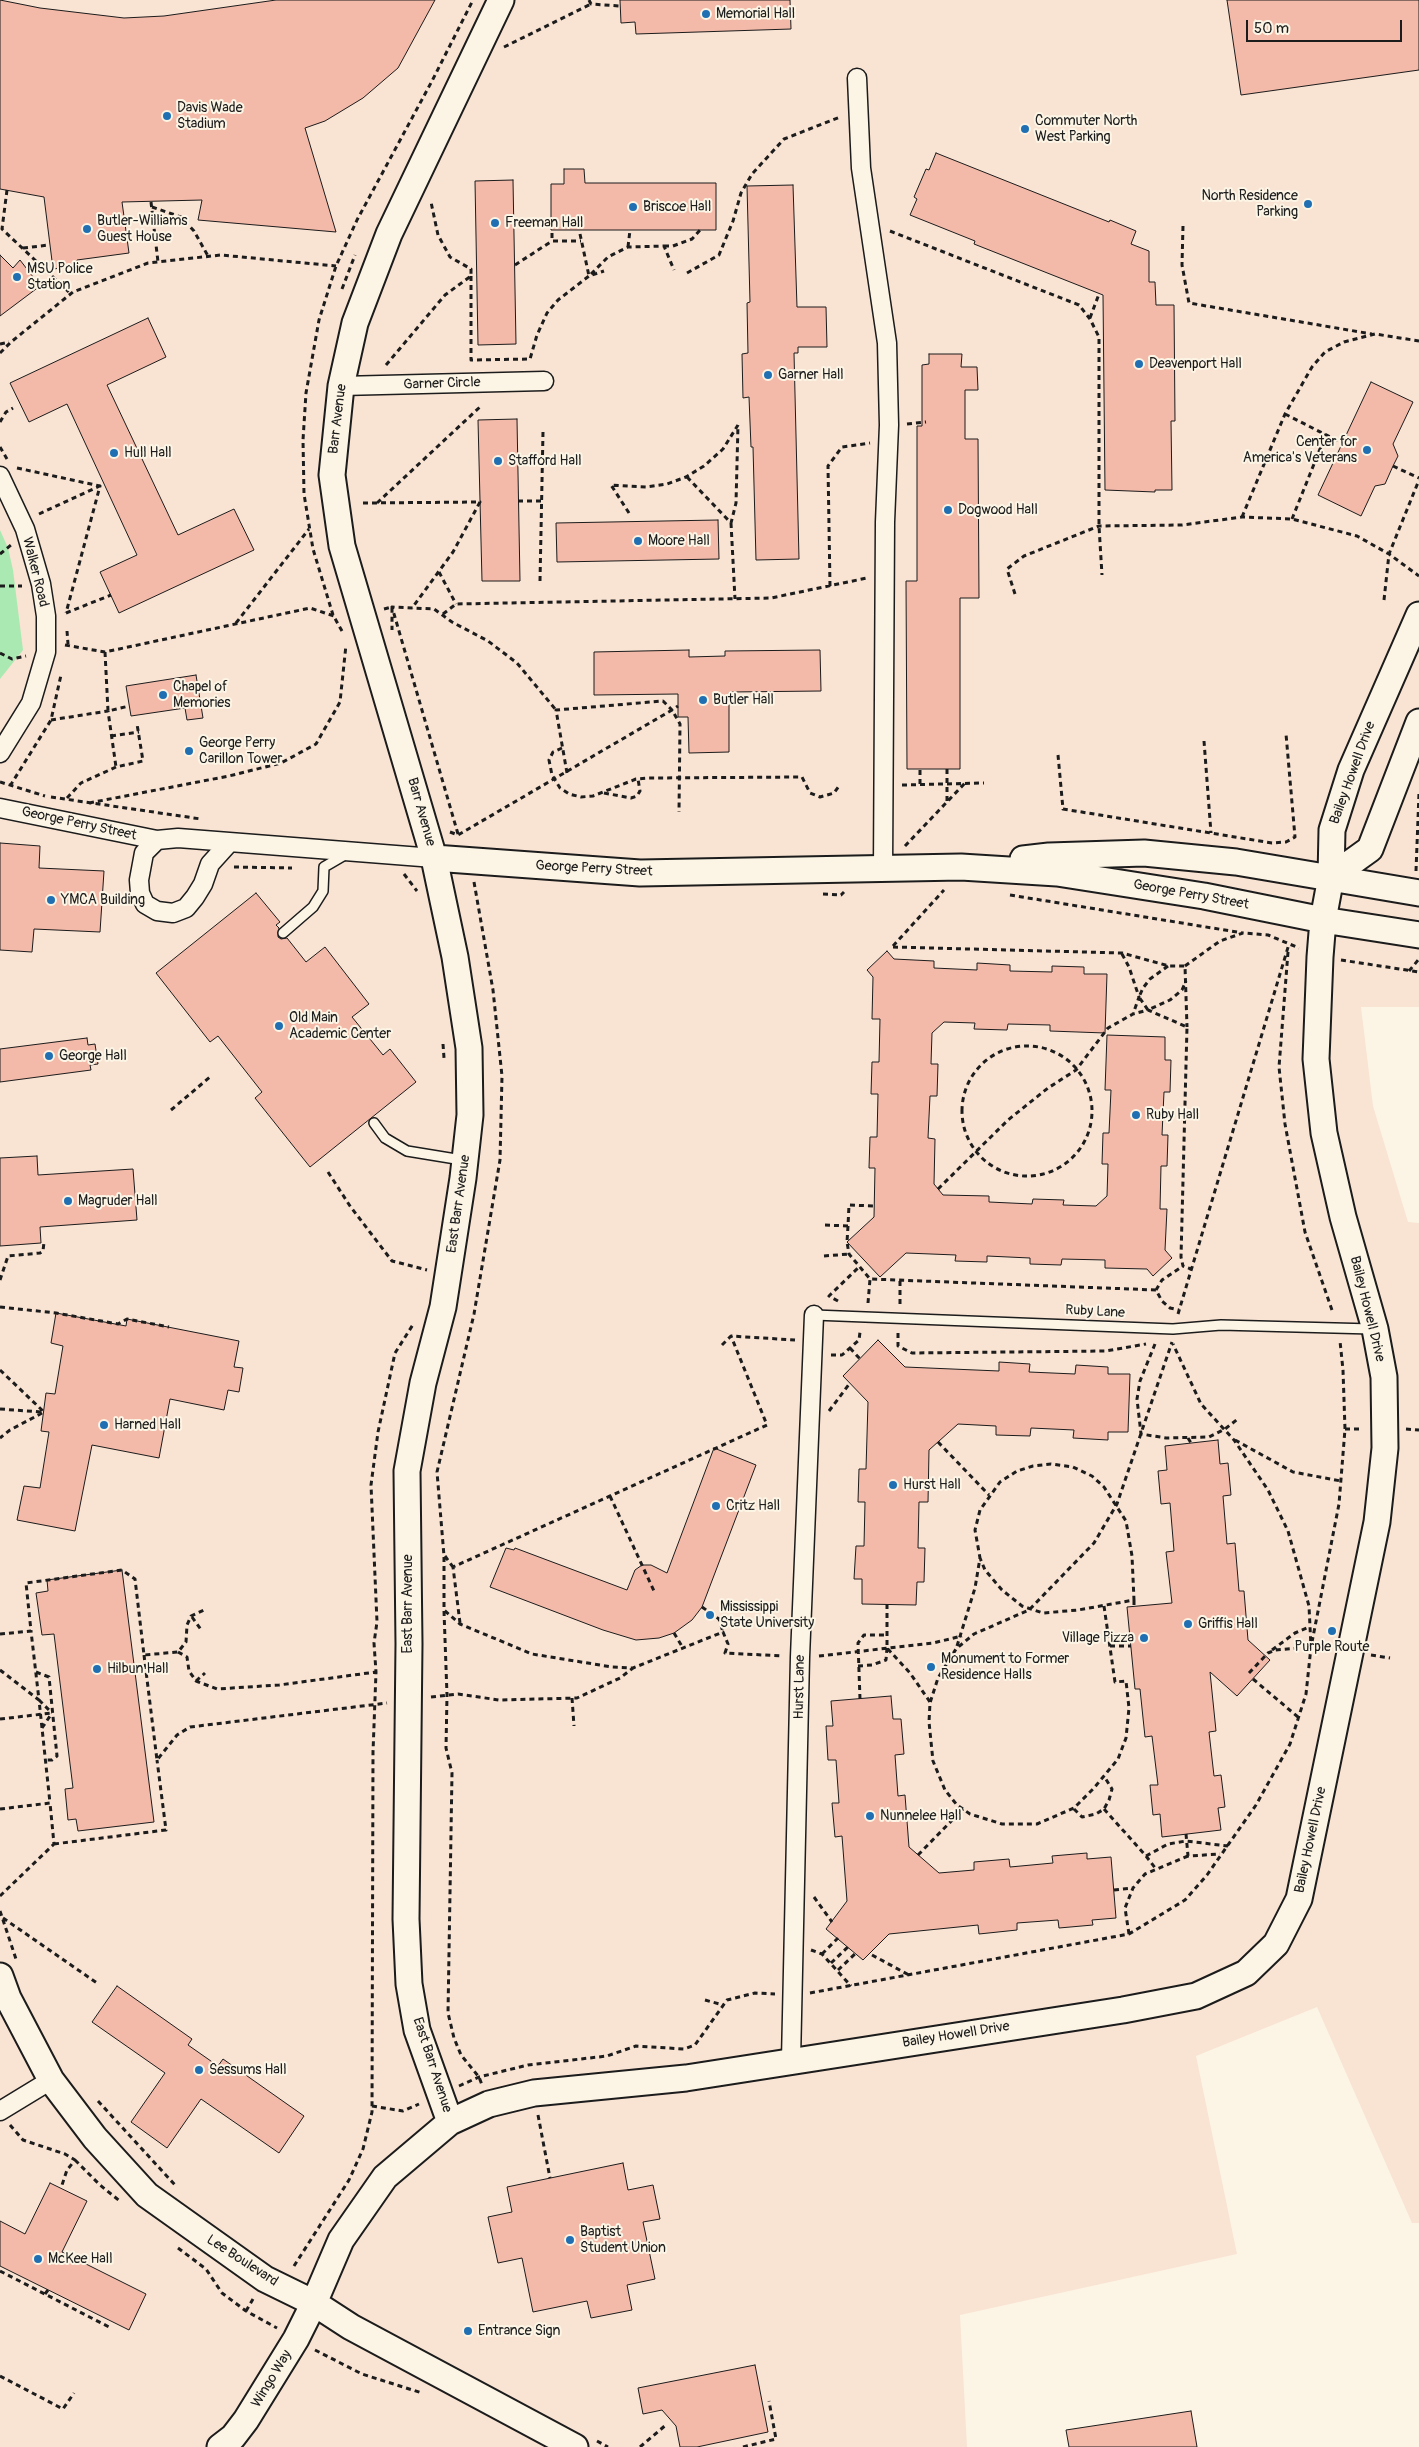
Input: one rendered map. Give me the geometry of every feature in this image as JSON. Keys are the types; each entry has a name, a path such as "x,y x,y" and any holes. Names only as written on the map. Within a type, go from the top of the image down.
{"street":[{"name":"Barr Avenue","path":"434,858 353,617 332,475 341,386 356,323 389,234 501,0"},
{"path":"857,78 860,110 861,168 888,343 883,869"},
{"name":"Garner Circle","path":"341,386 544,381"},
{"name":"Walker Road","path":"0,753 31,703 46,652 46,625 41,584 6,472"},
{"name":"Bailey Howell Drive","path":"450,2122 488,2104 534,2092 680,2078 1123,2010 1196,1996 1246,1973 1276,1944 1298,1899 1377,1522 1385,1448 1384,1377 1375,1329 1343,1217 1324,1133 1316,1059 1320,957 1323,920 1331,876 1332,830 1351,770 1419,615"},
{"path":"1331,876 1370,848 1419,722"},
{"name":"George Perry Street","path":"0,808 157,840 178,838 640,873 883,869 954,876 1057,873 1204,896 1323,920 1419,934"},
{"name":"George Perry Street","path":"157,840 144,853 139,880 140,893 145,904 158,911 173,913 186,908 195,898 203,884 210,864 229,843"},
{"name":"George Perry Street","path":"954,876 1048,856 1144,853 1236,862 1331,876 1419,893"},
{"name":"East Barr Avenue","path":"318,2294 341,2240 385,2177 450,2122 417,2030 409,1984 406,1919 409,1635 406,1471 423,1383 443,1307 470,1115 469,1048 455,957 434,858"},
{"name":"Hurst Lane","path":"791,2060 800,1657 814,1315"},
{"name":"Lee Boulevard","path":"8,1968 8,1998 50,2080 95,2138 147,2195 265,2279 318,2294 351,2327 583,2442"},
{"path":"3,2115 50,2080"},
{"name":"Wingo Way","path":"220,2447 233,2437 246,2420 296,2339 318,2294"}],"lane":[{"path":"283,933 313,907 323,891 324,867 351,851"},
{"path":"374,1123 385,1138 407,1151 465,1160"},
{"name":"Ruby Lane","path":"814,1315 1173,1329 1221,1325 1375,1329"}],"path":[{"path":"502,47 590,2 620,6"},
{"path":"687,273 719,255 742,193 752,174 784,139 860,110"},
{"path":"7,190 2,229 71,294"},
{"path":"430,198 438,235 450,257 471,269 471,360 530,359 536,335 548,313 558,300 589,276 608,258 628,247 673,246 692,239 701,230"},
{"path":"151,202 158,262"},
{"path":"152,207 181,217 194,231 208,256"},
{"path":"870,222 1079,305 1090,319 1099,337 1099,526 1102,575"},
{"path":"1183,226 1182,265 1190,303 1419,341"},
{"path":"628,247 630,230"},
{"path":"552,232 552,241"},
{"path":"580,234 589,276"},
{"path":"514,265 552,241 581,241"},
{"path":"24,248 49,245"},
{"path":"664,246 674,270"},
{"path":"0,353 71,294 148,263 220,255 336,266"},
{"path":"589,276 604,271"},
{"path":"383,370 445,295 471,276"},
{"path":"1090,319 1099,294"},
{"path":"1242,517 1285,414 1312,367 1325,352 1344,342 1375,334"},
{"path":"0,344 11,342"},
{"path":"376,503 481,406"},
{"path":"0,422 6,412 14,408"},
{"path":"1285,414 1342,443"},
{"path":"629,514 612,485 646,487 668,484 686,477 704,466 723,449 738,425 736,503 730,523 735,599"},
{"path":"540,581 543,432"},
{"path":"1292,519 1326,434"},
{"path":"830,586 828,466 842,447 863,442 888,444"},
{"path":"1384,600 1389,554 1419,479 1394,466"},
{"path":"6,472 100,486"},
{"path":"686,477 730,523"},
{"path":"38,514 104,484"},
{"path":"100,486 66,614 111,595"},
{"path":"518,501 541,501"},
{"path":"363,503 480,502 439,572 412,608"},
{"path":"1015,594 1006,569 1024,556 1099,526 1182,525 1242,517 1292,519 1356,536 1389,554 1419,576"},
{"path":"236,624 310,529"},
{"path":"439,572 456,604"},
{"path":"444,614 456,604 772,598 886,574"},
{"path":"392,607 392,636"},
{"path":"392,607 458,835"},
{"path":"68,644 105,652 310,608 353,617 392,607 434,609 444,614 452,622 488,641 517,663 556,710 567,773"},
{"path":"0,782 51,797 89,803 228,776 281,763 316,744 340,702 347,639 353,617"},
{"path":"105,652 108,711 116,767"},
{"path":"556,710 663,701 672,710 678,706"},
{"path":"51,720 129,706"},
{"path":"66,798 81,783 116,767 143,761 137,724"},
{"path":"111,736 139,732"},
{"path":"1058,755 1063,809 1272,843 1286,842 1294,838 1286,734"},
{"path":"1204,741 1211,833"},
{"path":"562,748 553,752 549,760 552,774 560,788 569,794 581,797 603,793 638,779 802,777 810,793 820,797 834,793 839,786"},
{"path":"678,754 679,812"},
{"path":"920,769 920,784"},
{"path":"947,769 947,802"},
{"path":"603,793 631,798 637,796 640,791 638,779"},
{"path":"884,785 984,783"},
{"path":"902,849 965,784"},
{"path":"402,872 417,890 418,896"},
{"path":"954,876 943,892 893,947 1122,953 1170,966 1185,966 1220,941 1243,933"},
{"path":"1004,894 1243,933 1268,935 1288,944"},
{"path":"956,1649 974,1634 1029,1610 1094,1543 1117,1504 1172,1342 1173,1329 1288,944"},
{"path":"372,2106 403,2111 479,2077 528,2066 607,2056 636,2046 684,2049 695,2045 727,2000 755,1993 793,1996 1129,1934 1185,1900 1228,1846 1256,1805 1290,1744 1306,1694 1310,1647 1339,1504 1345,1429 1343,1370 1338,1328 1305,1232 1285,1124 1279,1067 1288,944"},
{"path":"1122,953 1130,967 1139,997 1148,1010 1187,1027"},
{"path":"1320,957 1419,972"},
{"path":"1409,972 1419,959"},
{"path":"1133,1014 1139,997 1150,979 1170,966"},
{"path":"1183,1266 1181,1257 1187,1027 1185,966"},
{"path":"938,1189 1008,1120 1048,1088 1076,1070 1108,1028 1133,1014 1148,1010 1170,1000 1182,990 1186,980"},
{"path":"443,1042 444,1061"},
{"path":"1037,1047 1060,1055 1082,1077 1090,1094 1092,1112 1089,1131 1081,1148 1069,1162 1044,1175 1015,1176 989,1164 977,1152 970,1144 964,1128 963,1103 970,1079 990,1058 1012,1048 1037,1047"},
{"path":"171,1110 210,1077"},
{"path":"328,1172 350,1206 392,1261 430,1271 432,1262"},
{"path":"873,1206 849,1205 847,1242 849,1254 870,1279 1156,1290"},
{"path":"825,1225 848,1226"},
{"path":"0,1280 8,1256 40,1253 44,1242"},
{"path":"824,1256 849,1254"},
{"path":"1183,1266 1191,1269"},
{"path":"1156,1290 1162,1280 1183,1266"},
{"path":"845,1303 829,1296 859,1267"},
{"path":"861,1303 868,1304 870,1279"},
{"path":"900,1280 898,1346 912,1353 1106,1351 1172,1342"},
{"path":"1156,1290 1162,1301 1170,1308 1179,1310"},
{"path":"0,1306 56,1312 118,1324 127,1319 169,1327"},
{"path":"294,2266 349,2180 363,2149 372,2106 373,1752 376,1672 374,1643 377,1604 371,1484 378,1432 395,1353 418,1316"},
{"path":"828,1355 842,1355 859,1340 861,1324"},
{"path":"453,1567 767,1425 731,1336"},
{"path":"722,1345 731,1336 804,1341"},
{"path":"1172,1342 1201,1404 1234,1440 1268,1490 1288,1531 1309,1606 1310,1647"},
{"path":"1141,1434 1137,1399 1140,1381 1155,1344"},
{"path":"850,1348 860,1358"},
{"path":"0,1370 44,1412"},
{"path":"823,1418 850,1383"},
{"path":"0,1409 44,1412"},
{"path":"0,1438 10,1430 44,1412"},
{"path":"1141,1434 1188,1438 1209,1437 1225,1430 1239,1418"},
{"path":"1188,1438 1191,1443"},
{"path":"1234,1440 1293,1472 1341,1481"},
{"path":"938,1442 989,1495"},
{"path":"1134,1600 1104,1606 1043,1613 1022,1606 1002,1590 985,1570 980,1558 975,1530 980,1510 989,1495 1000,1482 1017,1471 1033,1466 1051,1464 1073,1467 1092,1476 1104,1487 1117,1504 1126,1522 1132,1556 1134,1600 1134,1607"},
{"path":"610,1496 654,1591"},
{"path":"442,1538 448,1695 446,1748 452,1773 448,2013 454,2038 461,2055 479,2077 488,2104"},
{"path":"444,1556 453,1567 460,1624"},
{"path":"980,1558 975,1588 962,1636 938,1678 930,1703 929,1722 933,1761 945,1790 963,1809 986,1820 1002,1824 1037,1824 1074,1808 1118,1759 1126,1738 1129,1708 1126,1681 1115,1682 1104,1606"},
{"path":"0,1896 54,1844 166,1830 135,1578 122,1570 26,1582 54,1844"},
{"path":"858,1666 872,1666 886,1660 887,1604"},
{"path":"702,1607 720,1619 728,1644 725,1653 792,1657"},
{"path":"178,1652 186,1642 187,1624 191,1616 204,1610"},
{"path":"444,1610 460,1624 532,1654 612,1668 633,1668"},
{"path":"191,1616 202,1631"},
{"path":"1249,1673 1268,1653 1295,1633 1309,1627"},
{"path":"0,1634 31,1631"},
{"path":"157,1760 177,1735 190,1727 204,1724 448,1695 476,1695 499,1700 577,1698 620,1678 633,1668 724,1632"},
{"path":"674,1633 683,1648"},
{"path":"860,1699 858,1643 864,1635 887,1635"},
{"path":"811,1657 933,1642 962,1636"},
{"path":"1110,1646 1131,1646"},
{"path":"887,1648 910,1673 930,1703"},
{"path":"1268,1653 1287,1648 1329,1648"},
{"path":"144,1655 178,1652 187,1657 189,1671 196,1681 217,1689 241,1689 376,1672"},
{"path":"0,1670 39,1700 52,1713"},
{"path":"36,1672 49,1677 57,1756 52,1760 45,1760"},
{"path":"196,1681 205,1673"},
{"path":"1253,1679 1298,1717"},
{"path":"572,1698 574,1726"},
{"path":"0,1719 52,1713"},
{"path":"42,1728 52,1713"},
{"path":"1074,1808 1082,1816 1096,1814 1104,1809 1112,1789 1104,1776"},
{"path":"0,1809 50,1803"},
{"path":"918,1855 963,1809"},
{"path":"1104,1809 1156,1869"},
{"path":"1186,1834 1188,1856"},
{"path":"1146,1856 1168,1844 1186,1841 1228,1846"},
{"path":"1129,1934 1125,1908 1133,1888 1145,1874 1188,1856 1221,1854"},
{"path":"1114,1890 1133,1888"},
{"path":"812,1895 832,1922"},
{"path":"0,1911 8,1968"},
{"path":"2,1918 97,1983"},
{"path":"822,1954 838,1938"},
{"path":"831,1963 848,1946"},
{"path":"806,1948 822,1954 851,1986"},
{"path":"838,1970 856,1953"},
{"path":"872,1955 909,1975"},
{"path":"705,2000 723,2005"},
{"path":"528,2066 550,2178"},
{"path":"92,2095 177,2188"},
{"path":"3,2115 23,2140 66,2154 75,2160 67,2170 61,2188"},
{"path":"284,2265 294,2266 318,2294"},
{"path":"0,2271 111,2328"},
{"path":"45,2294 48,2290"},
{"path":"0,2376 63,2409 74,2393"},
{"path":"743,2447 776,2440 769,2401"},
{"path":"640,2447 667,2424"},
{"path":"583,2442 608,2447"}],"shaded area":[{"name":"Mississippi State University","path":"0,0 1419,0 1419,1007 1361,1007 1373,1106 1408,1222 1419,1223 1419,2223 1412,2223 1317,2007 1196,2056 1237,2254 960,2315 967,2447 0,2447"}],"green space":[{"path":"0,530 8,548 13,570 23,650 0,679"}],"building":[{"name":"Davis Wade Stadium","path":"0,0 40,8 124,18 164,16 276,0 435,0 398,68 363,98 325,121 305,128 336,232 198,220 202,200 122,202 129,253 77,260 78,266 53,269 44,197 0,189"},
{"name":"Memorial Hall","path":"620,0 790,0 791,29 636,34 635,22 621,23"},
{"path":"1227,0 1419,0 1419,70 1241,95"},
{"name":"Deavenport Hall","path":"936,153 1136,231 1131,244 1149,251 1149,282 1155,282 1156,305 1174,305 1175,421 1171,421 1172,490 1155,490 1155,492 1105,490 1103,295 974,244 975,241 910,215 917,199 914,197 926,169 929,170"},
{"name":"Briscoe Hall","path":"564,169 584,169 585,183 716,183 716,230 551,230 551,184 564,184"},
{"name":"Freeman Hall","path":"513,180 516,344 478,345 475,181"},
{"name":"Garner Hall","path":"793,185 797,307 826,307 827,347 798,347 798,353 794,353 799,559 756,560 753,447 751,447 749,397 743,398 742,354 748,353 747,303 750,302 747,186"},
{"name":"MSU Police Station","path":"0,255 13,268 20,260 40,286 0,316"},
{"name":"Hull Hall","path":"148,318 166,357 107,385 178,535 234,509 254,550 119,613 100,572 137,555 67,404 29,422 10,383"},
{"name":"Dogwood Hall","path":"929,354 962,354 961,367 977,367 978,390 965,390 965,439 978,439 979,598 960,598 960,769 907,769 906,581 917,581 917,426 922,426 922,365 929,364"},
{"name":"Center for America's Veterans","path":"1371,382 1413,402 1393,444 1398,456 1385,484 1375,486 1361,516 1318,495"},
{"name":"Stafford Hall","path":"517,419 520,581 482,581 478,420"},
{"name":"Moore Hall","path":"718,520 719,559 557,562 556,523"},
{"name":"Butler Hall","path":"689,650 689,657 725,656 725,651 820,650 821,691 729,692 729,752 689,753 688,717 678,717 678,694 594,695 594,652"},
{"name":"Chapel of Memories","path":"196,675 203,718 187,720 185,708 131,716 126,686"},
{"name":"YMCA Building","path":"0,843 40,846 39,868 104,871 100,932 34,929 32,952 0,950"},
{"name":"Old Main Academic Center","path":"256,893 280,922 276,925 279,928 278,937 281,939 287,938 306,962 325,947 369,1004 352,1017 383,1055 390,1049 416,1082 310,1167 255,1098 262,1092 218,1036 210,1042 156,973"},
{"name":"Ruby Hall","path":"887,951 894,959 934,961 934,968 977,970 977,963 1010,965 1010,971 1052,972 1052,966 1084,967 1084,974 1107,974 1105,1033 1050,1031 1050,1025 1008,1024 1007,1030 974,1029 975,1023 944,1022 932,1033 931,1064 938,1064 937,1096 930,1096 928,1138 935,1139 934,1184 943,1195 989,1196 989,1202 1032,1204 1033,1199 1064,1200 1063,1205 1096,1206 1107,1196 1108,1164 1102,1164 1103,1133 1109,1133 1111,1090 1105,1090 1107,1035 1165,1037 1165,1060 1171,1060 1170,1092 1164,1092 1162,1135 1168,1135 1167,1166 1161,1166 1160,1209 1167,1209 1165,1250 1172,1258 1153,1276 1147,1269 1105,1268 1105,1260 1062,1259 1061,1265 1030,1264 1030,1258 987,1256 987,1262 955,1261 956,1255 906,1253 880,1277 847,1242 874,1217 875,1168 869,1168 870,1137 877,1137 878,1094 871,1094 872,1062 879,1062 880,1019 872,1019 873,977 867,970"},
{"name":"George Hall","path":"87,1038 88,1045 95,1044 98,1064 90,1065 91,1070 0,1082 0,1049"},
{"name":"Magruder Hall","path":"37,1156 38,1175 133,1169 137,1220 40,1227 41,1243 0,1246 0,1158"},
{"name":"Harned Hall","path":"56,1313 126,1326 127,1319 239,1341 234,1367 243,1368 239,1392 228,1390 224,1410 170,1399 159,1458 92,1445 75,1531 17,1520 24,1486 40,1488 49,1432 41,1431 46,1393 55,1394 63,1346 51,1343"},
{"name":"Hurst Hall","path":"878,1340 905,1367 999,1371 999,1362 1030,1364 1029,1372 1075,1374 1076,1365 1108,1367 1108,1374 1130,1374 1128,1432 1108,1432 1108,1440 1073,1438 1074,1430 1031,1428 1030,1436 996,1435 996,1426 958,1424 929,1450 928,1502 919,1502 918,1548 925,1548 924,1582 917,1582 916,1605 862,1604 862,1579 854,1579 856,1546 864,1546 865,1502 858,1502 859,1469 866,1469 868,1402 843,1376"},
{"name":"Griffis Hall","path":"1218,1440 1220,1464 1228,1463 1231,1495 1223,1496 1227,1544 1235,1543 1239,1591 1244,1591 1248,1640 1270,1660 1237,1696 1210,1672 1216,1731 1209,1732 1214,1776 1221,1775 1225,1807 1218,1808 1221,1830 1162,1837 1160,1814 1153,1815 1150,1785 1158,1785 1152,1736 1145,1737 1140,1689 1135,1689 1127,1607 1172,1603 1166,1552 1174,1551 1170,1503 1161,1504 1158,1471 1167,1470 1165,1446"},
{"name":"Critz Hall","path":"714,1448 756,1465 702,1607 692,1620 674,1633 659,1638 636,1640 603,1630 490,1587 506,1548 514,1550 515,1548 627,1590 635,1570 642,1565 651,1565 667,1573"},
{"name":"Hilbun Hall","path":"122,1570 154,1822 78,1831 76,1819 68,1820 65,1789 73,1788 54,1634 42,1635 36,1593 48,1591 47,1580"},
{"name":"Nunnelee Hall","path":"891,1696 893,1719 901,1719 904,1754 895,1755 898,1796 905,1795 909,1847 939,1873 974,1870 974,1862 1009,1859 1010,1867 1053,1863 1052,1856 1087,1853 1087,1859 1111,1857 1116,1918 1092,1920 1093,1925 1059,1928 1058,1920 1017,1923 1017,1930 979,1934 978,1925 889,1934 863,1960 826,1929 847,1901 842,1836 835,1837 832,1803 839,1803 836,1760 828,1760 826,1726 833,1726 831,1701"},
{"name":"Sessums Hall","path":"117,1986 192,2039 188,2045 218,2066 223,2059 304,2116 279,2153 201,2099 167,2148 131,2122 165,2073 92,2022"},
{"name":"Baptist Student Union","path":"623,2163 628,2190 653,2185 660,2219 643,2222 655,2279 627,2285 632,2310 591,2318 587,2301 533,2312 522,2258 498,2263 488,2217 512,2212 507,2187"},
{"name":"McKee Hall","path":"50,2183 87,2201 62,2252 146,2294 129,2330 0,2266 0,2221 25,2234"},
{"path":"755,2365 768,2432 697,2447 680,2447 676,2426 662,2410 643,2414 638,2388"},
{"path":"1191,2411 1197,2447 1069,2447 1066,2430"}],"place":[{"name":"Memorial Hall","path":"706,14"},
{"name":"Davis Wade Stadium","path":"167,116"},
{"name":"Commuter North West Parking","path":"1025,129"},
{"name":"North Residence Parking","path":"1308,204"},
{"name":"Briscoe Hall","path":"633,207"},
{"name":"Freeman Hall","path":"495,223"},
{"name":"Butler-Williams Guest House","path":"87,229"},
{"name":"MSU Police Station","path":"17,277"},
{"name":"Deavenport Hall","path":"1139,364"},
{"name":"Garner Hall","path":"768,375"},
{"name":"Center for America's Veterans","path":"1367,450"},
{"name":"Hull Hall","path":"114,453"},
{"name":"Stafford Hall","path":"498,461"},
{"name":"Dogwood Hall","path":"948,510"},
{"name":"Moore Hall","path":"638,541"},
{"name":"Chapel of Memories","path":"163,695"},
{"name":"Butler Hall","path":"703,700"},
{"name":"George Perry Carillon Tower","path":"189,751"},
{"name":"YMCA Building","path":"51,900"},
{"name":"Old Main Academic Center","path":"279,1026"},
{"name":"George Hall","path":"49,1056"},
{"name":"Ruby Hall","path":"1136,1115"},
{"name":"Magruder Hall","path":"68,1201"},
{"name":"Harned Hall","path":"104,1425"},
{"name":"Hurst Hall","path":"893,1485"},
{"name":"Critz Hall","path":"716,1506"},
{"name":"Mississippi State University","path":"710,1615"},
{"name":"Griffis Hall","path":"1188,1624"},
{"name":"Purple Route","path":"1332,1631"},
{"name":"Village Pizza","path":"1144,1638"},
{"name":"Monument to Former Residence Halls","path":"931,1667"},
{"name":"Hilbun Hall","path":"97,1669"},
{"name":"Nunnelee Hall","path":"870,1816"},
{"name":"Sessums Hall","path":"199,2070"},
{"name":"Baptist Student Union","path":"570,2240"},
{"name":"McKee Hall","path":"38,2259"},
{"name":"Entrance Sign","path":"468,2331"}]}
